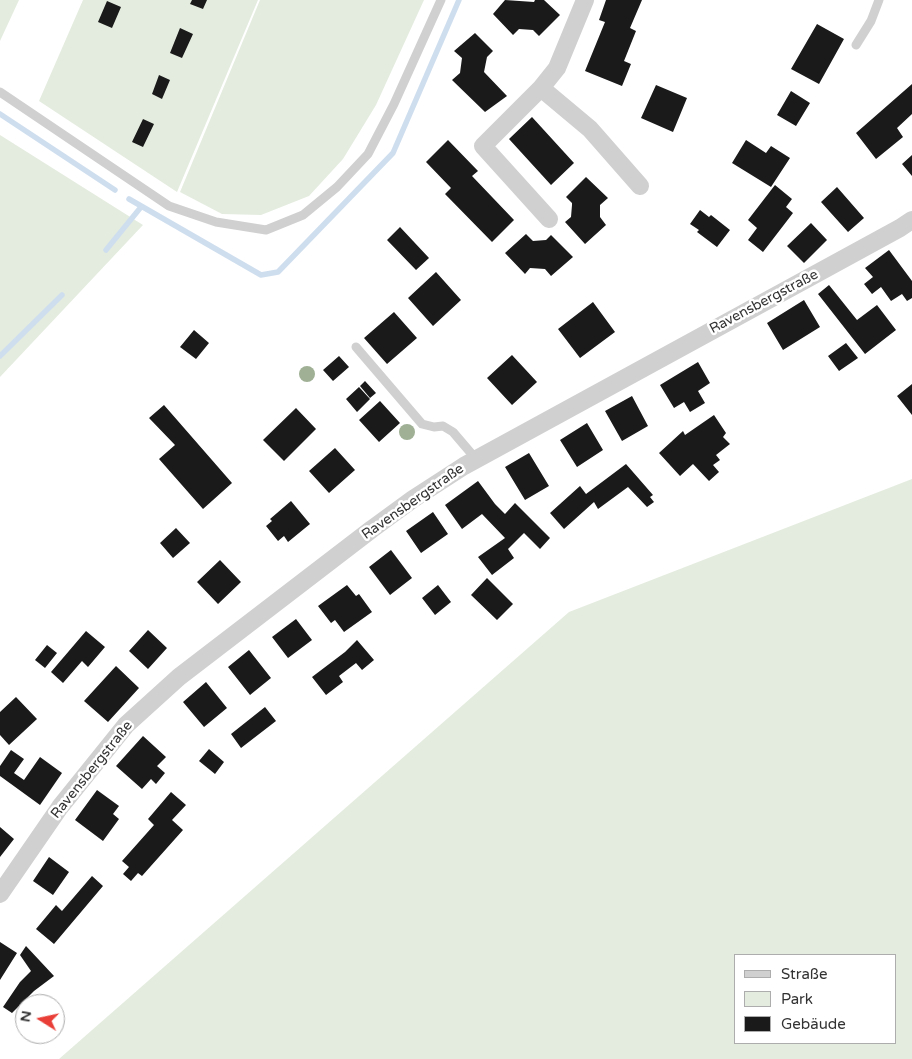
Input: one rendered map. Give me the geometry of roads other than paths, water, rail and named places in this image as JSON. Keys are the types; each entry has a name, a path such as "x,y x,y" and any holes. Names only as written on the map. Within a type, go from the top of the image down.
{"street":[{"path":"548,219 483,146 541,88 557,68 585,0"},
{"path":"541,88 590,129 640,186"},
{"name":"Ravensbergstraße","path":"0,894 60,807 126,725 180,677 372,529 413,499 476,459 912,220"}],"lane":[{"path":"0,92 168,206 216,222 266,230 303,215 338,188 368,154 394,104 441,0"},
{"path":"856,46 871,21 879,0"},
{"path":"356,347 422,424 443,426 453,432 476,459"}],"waterway":[{"path":"129,199 261,275 278,272 393,153 459,0"},
{"path":"0,114 115,190"},
{"path":"106,250 141,207"},
{"path":"0,356 62,295"}]}
